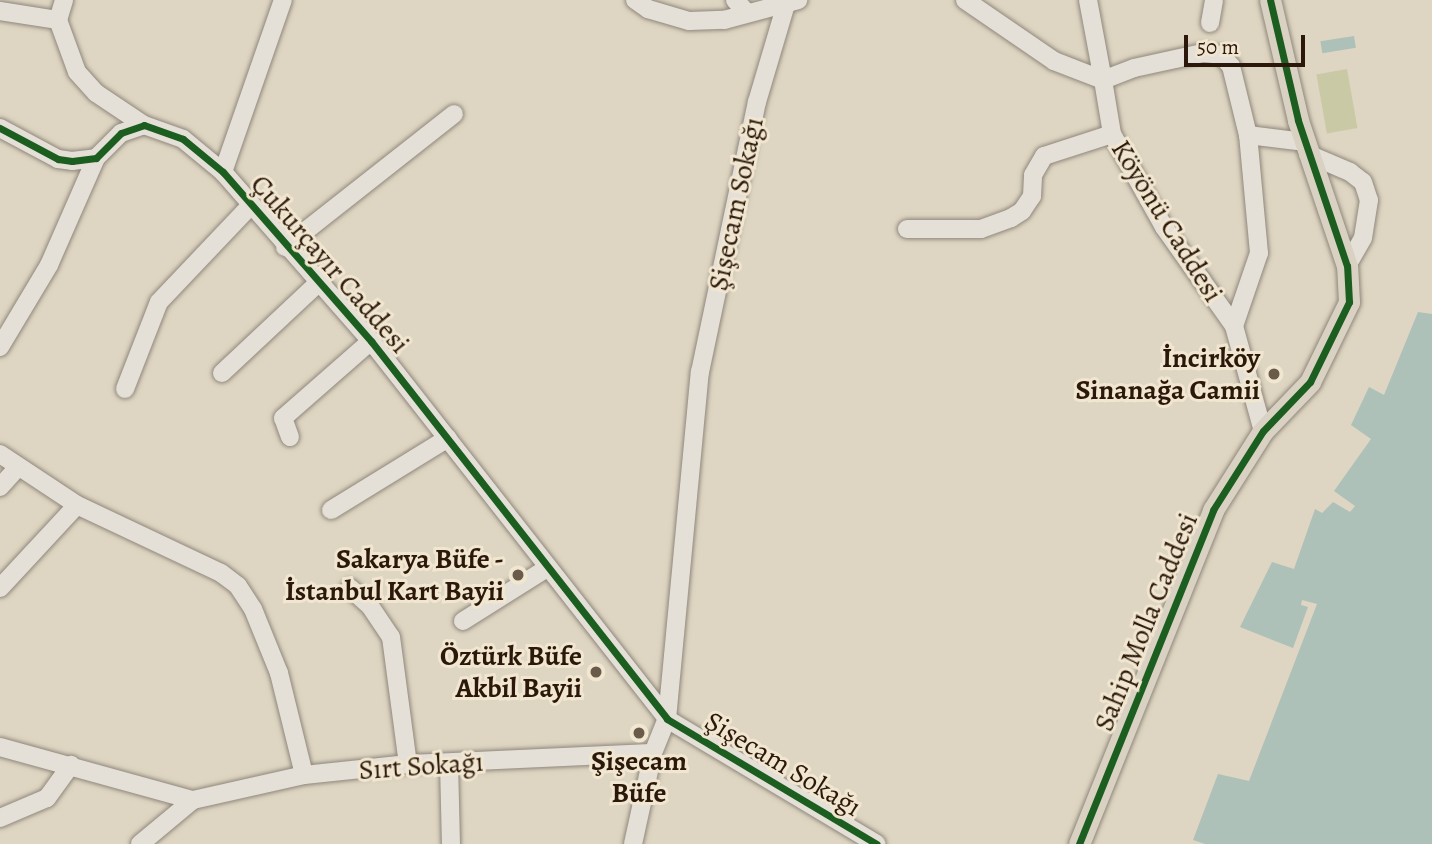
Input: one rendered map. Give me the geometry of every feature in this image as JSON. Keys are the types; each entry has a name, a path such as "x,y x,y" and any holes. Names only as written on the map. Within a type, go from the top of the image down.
{"main road":[{"name":"Sahip Molla Caddesi","path":"1079,844 1213,510 1263,431 1310,382 1334,338 1349,302 1347,266 1306,148 1270,0"}],"street":[{"path":"0,11 58,20 64,0"},
{"path":"223,172 283,0"},
{"path":"635,0 648,9 689,21 741,7 792,2"},
{"path":"965,0 1054,61 1102,80 1157,63 1203,53 1221,55 1231,66 1248,135 1259,253 1234,326"},
{"name":"Köyönü Caddesi","path":"1088,0 1112,134 1164,227 1234,326 1263,431"},
{"path":"1210,23 1214,0"},
{"name":"Şişecam Sokağı","path":"792,2 757,102 700,372 667,719 877,844"},
{"name":"Çukurçayır Caddesi","path":"58,20 77,72 96,93 144,125 183,139 223,172 317,284 371,341 667,719"},
{"path":"285,247 454,114"},
{"path":"0,347 49,265 96,158 121,133 144,125"},
{"path":"0,128 58,159 96,158"},
{"path":"907,229 981,229 1011,218 1032,196 1033,175 1044,156 1112,134"},
{"path":"1248,135 1306,148 1363,182 1369,200 1363,238 1347,266"},
{"path":"125,389 159,302 250,206"},
{"path":"222,373 317,284"},
{"path":"290,437 282,418 371,341"},
{"path":"331,510 448,438"},
{"path":"0,454 17,468 77,505 220,573 238,586 253,610 279,673 304,775"},
{"path":"0,487 17,468"},
{"path":"0,588 77,505"},
{"path":"463,621 547,568"},
{"path":"351,587 391,637 408,764"},
{"path":"633,844 653,753 667,719"},
{"path":"0,747 193,800"},
{"name":"Sırt Sokağı","path":"193,800 304,775 408,764 653,753"},
{"path":"449,763 451,844"},
{"path":"0,818 47,798 71,765"},
{"path":"140,844 193,800"}],"green space":[{"path":"1347,69 1357,128 1327,133 1316,74"}],"shaded area":[{"path":"1354,36 1356,48 1322,53 1320,41"},
{"path":"1418,312 1432,314 1432,844 1205,844 1193,840 1218,774 1249,781 1317,604 1302,600 1301,605 1308,607 1293,648 1240,627 1272,562 1294,569 1315,509 1322,513 1333,502 1350,512 1355,506 1334,491 1371,439 1351,425 1369,387 1384,395"}],"cycle path":[{"path":"1079,844 1213,510 1263,431 1310,382 1349,302 1347,266 1298,120 1270,0"},
{"path":"0,128 58,159 72,161 96,158 121,133 144,125 183,139 223,172 371,341 667,719 877,844"}],"place":[{"name":"İncirköy Sinanağa Camii","path":"1274,374"},
{"name":"Sakarya Büfe - İstanbul Kart Bayii","path":"518,575"},
{"name":"Öztürk Büfe Akbil Bayii","path":"596,672"},
{"name":"Şişecam Büfe","path":"639,733"}]}
